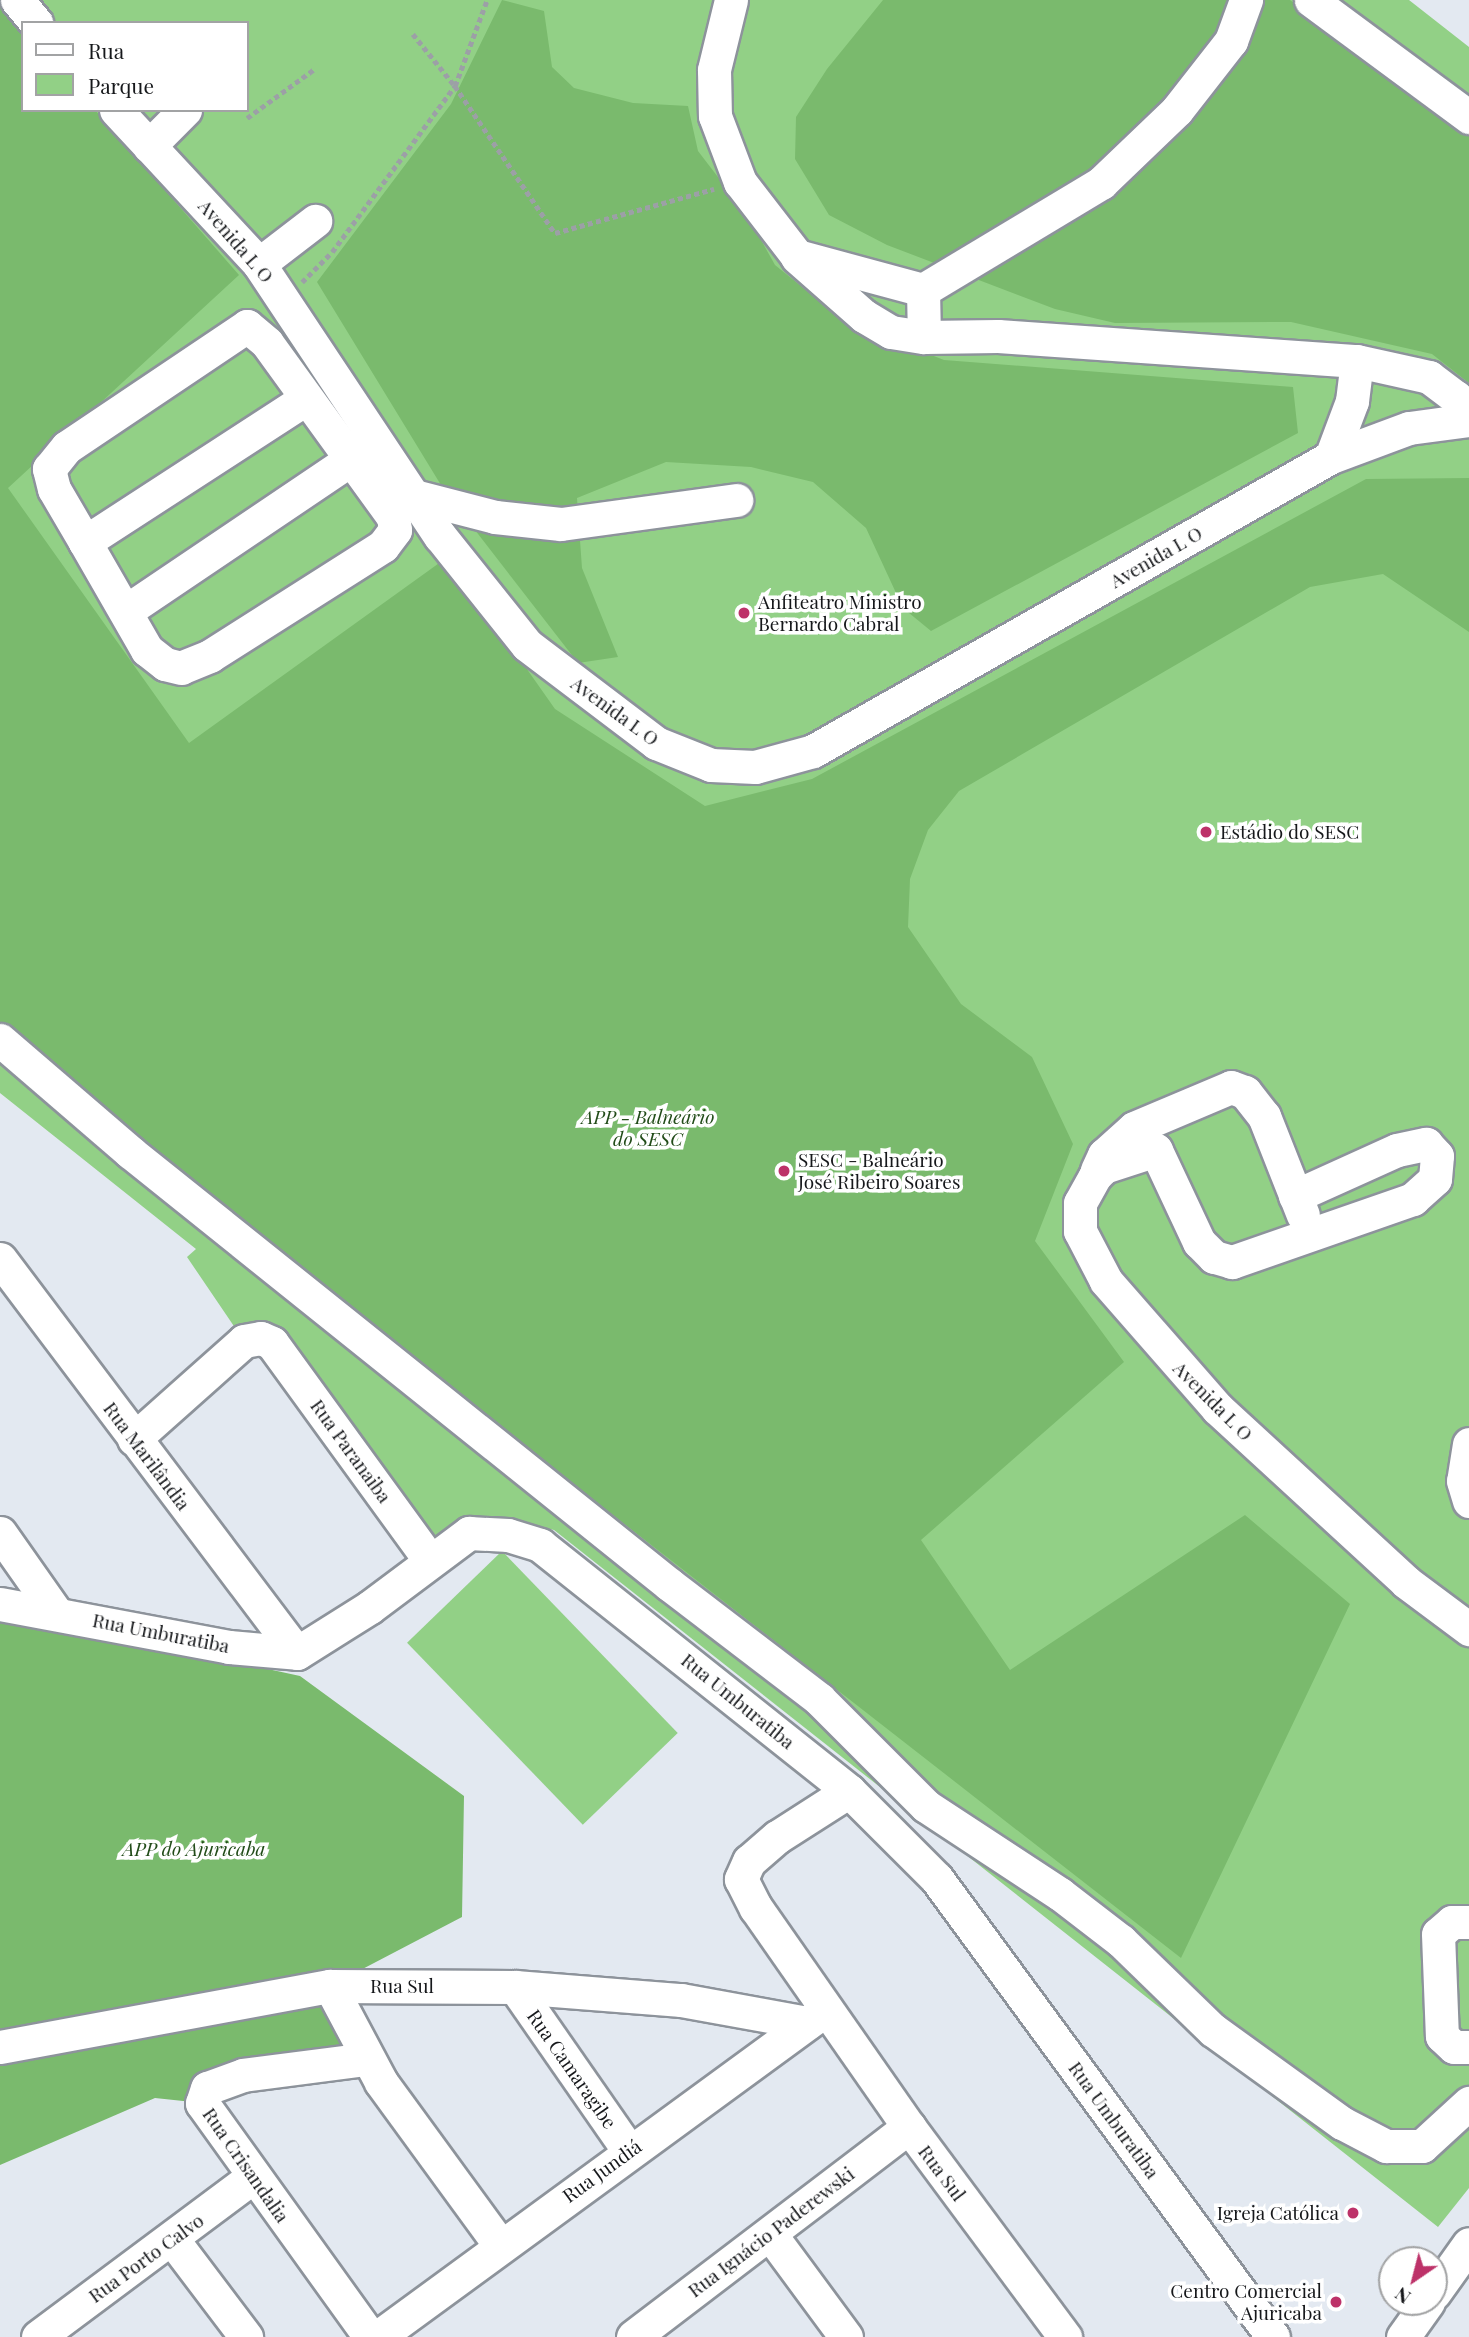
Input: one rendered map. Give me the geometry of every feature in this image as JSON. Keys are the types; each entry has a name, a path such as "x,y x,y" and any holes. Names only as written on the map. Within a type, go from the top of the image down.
{"street":[{"path":"17,0 34,21"},
{"path":"731,0 714,70 715,116 740,182 797,256 864,316 891,332 924,337 999,336 1357,361 1429,377 1457,397 1469,414"},
{"path":"797,256 923,290 1101,183 1177,110 1231,41 1246,0"},
{"path":"1311,0 1469,117"},
{"name":"Avenida L O","path":"118,112 259,264 414,496 459,559 527,645 656,743 711,765 755,767 813,751 1331,457 1409,428 1469,420"},
{"path":"149,146 183,112"},
{"path":"259,264 315,221"},
{"path":"923,290 924,337"},
{"path":"247,326 267,343 324,426 393,517 395,530 383,546 210,656 181,668 165,664 147,650 54,489 49,469 67,447 247,326"},
{"path":"1331,457 1352,401 1357,361"},
{"path":"85,542 305,399"},
{"path":"324,426 355,407"},
{"path":"126,611 350,460"},
{"path":"414,496 495,517 561,524 736,500"},
{"path":"459,559 495,517"},
{"path":"0,1041 151,1169 819,1699 926,1806 1060,1894 1121,1941 1213,2030 1342,2123 1386,2146 1422,2146 1439,2135 1469,2103"},
{"name":"Avenida L O","path":"1311,1236 1264,1116 1245,1092 1231,1087 1134,1128 1104,1155 1080,1203 1080,1231 1106,1280 1153,1339 1217,1408 1379,1557 1469,1629"},
{"path":"1095,1175 1104,1167 1156,1150 1199,1242 1214,1257 1232,1262 1413,1199 1435,1179 1437,1156 1426,1144 1396,1150 1295,1196"},
{"name":"Rua Marilândia","path":"0,1259 297,1653"},
{"name":"Rua Paranaiba","path":"134,1439 244,1341 261,1338 272,1343 429,1559"},
{"path":"1469,1444 1463,1481 1469,1501"},
{"name":"Rua Umburatiba","path":"0,1604 229,1647 297,1653 370,1607 429,1559 469,1533 508,1535 540,1545 849,1791 937,1879 1273,2337"},
{"path":"0,1534 57,1614"},
{"name":"Rua Sul","path":"849,1791 777,1837 749,1861 741,1879 817,2015 908,2127 1065,2337"},
{"path":"1469,1922 1452,1922 1438,1934 1442,2036 1454,2047 1469,2047"},
{"path":"330,1986 366,2059 500,2245"},
{"name":"Rua Sul","path":"0,2047 330,1986 515,1987 681,2000 817,2015"},
{"name":"Rua Camaragibe","path":"515,1987 629,2151"},
{"name":"Rua Jundiá","path":"379,2337 500,2245 817,2015"},
{"name":"Rua Crisandalia","path":"366,2059 243,2075 207,2088 202,2103 370,2337"},
{"name":"Rua Ignácio Paderewski","path":"642,2334 908,2127"},
{"name":"Rua Porto Calvo","path":"38,2337 253,2177"},
{"path":"770,2234 846,2337"},
{"path":"172,2239 246,2337"},
{"path":"1448,2273 1469,2244"},
{"path":"1403,2337 1418,2316"}],"path":[{"path":"284,300 332,252 455,86 487,0"},
{"path":"413,34 455,86 555,233 740,182"},
{"path":"247,118 313,70"}],"green space":[{"name":"SESC - Balneário José Ribeiro Soares","path":"0,0 1409,0 1469,47 1469,2188 1438,2227 554,1530 502,1519 423,1550 272,1344 244,1341 187,1257 196,1249 0,1093"},
{"name":"APP - Balneário do SESC","path":"0,0 21,25 21,112 97,112 239,275 8,488 189,743 442,561 460,574 555,709 705,806 812,779 1366,479 1469,478 1469,632 1383,574 1310,587 959,791 928,830 910,879 908,927 961,1004 1032,1057 1073,1144 1035,1241 1124,1362 921,1540 1010,1670 1245,1515 1350,1604 1181,1958 0,1037"},
{"path":"502,0 544,11 552,67 574,88 633,103 688,106 698,151 747,215 775,265 844,321 944,360 1293,387 1298,433 931,631 903,608 866,528 813,482 751,467 666,462 577,498 582,568 618,657 578,663 444,490 317,282 451,104"},
{"path":"883,0 1290,0 1469,136 1469,383 1432,354 1291,322 1115,323 1055,309 887,245 829,215 795,159 796,117 827,69"},
{"path":"502,1551 678,1733 583,1825 407,1643"},
{"name":"APP do Ajuricaba","path":"0,1610 300,1676 464,1796 462,1917 330,1986 366,2059 202,2103 155,2098 0,2165"}],"place":[{"name":"Anfiteatro Ministro Bernardo Cabral","path":"744,613"},
{"name":"Estádio do SESC","path":"1206,832"},
{"name":"SESC - Balneário José Ribeiro Soares","path":"784,1171"},
{"name":"Igreja Católica","path":"1353,2213"},
{"name":"Centro Comercial Ajuricaba","path":"1336,2302"}]}
